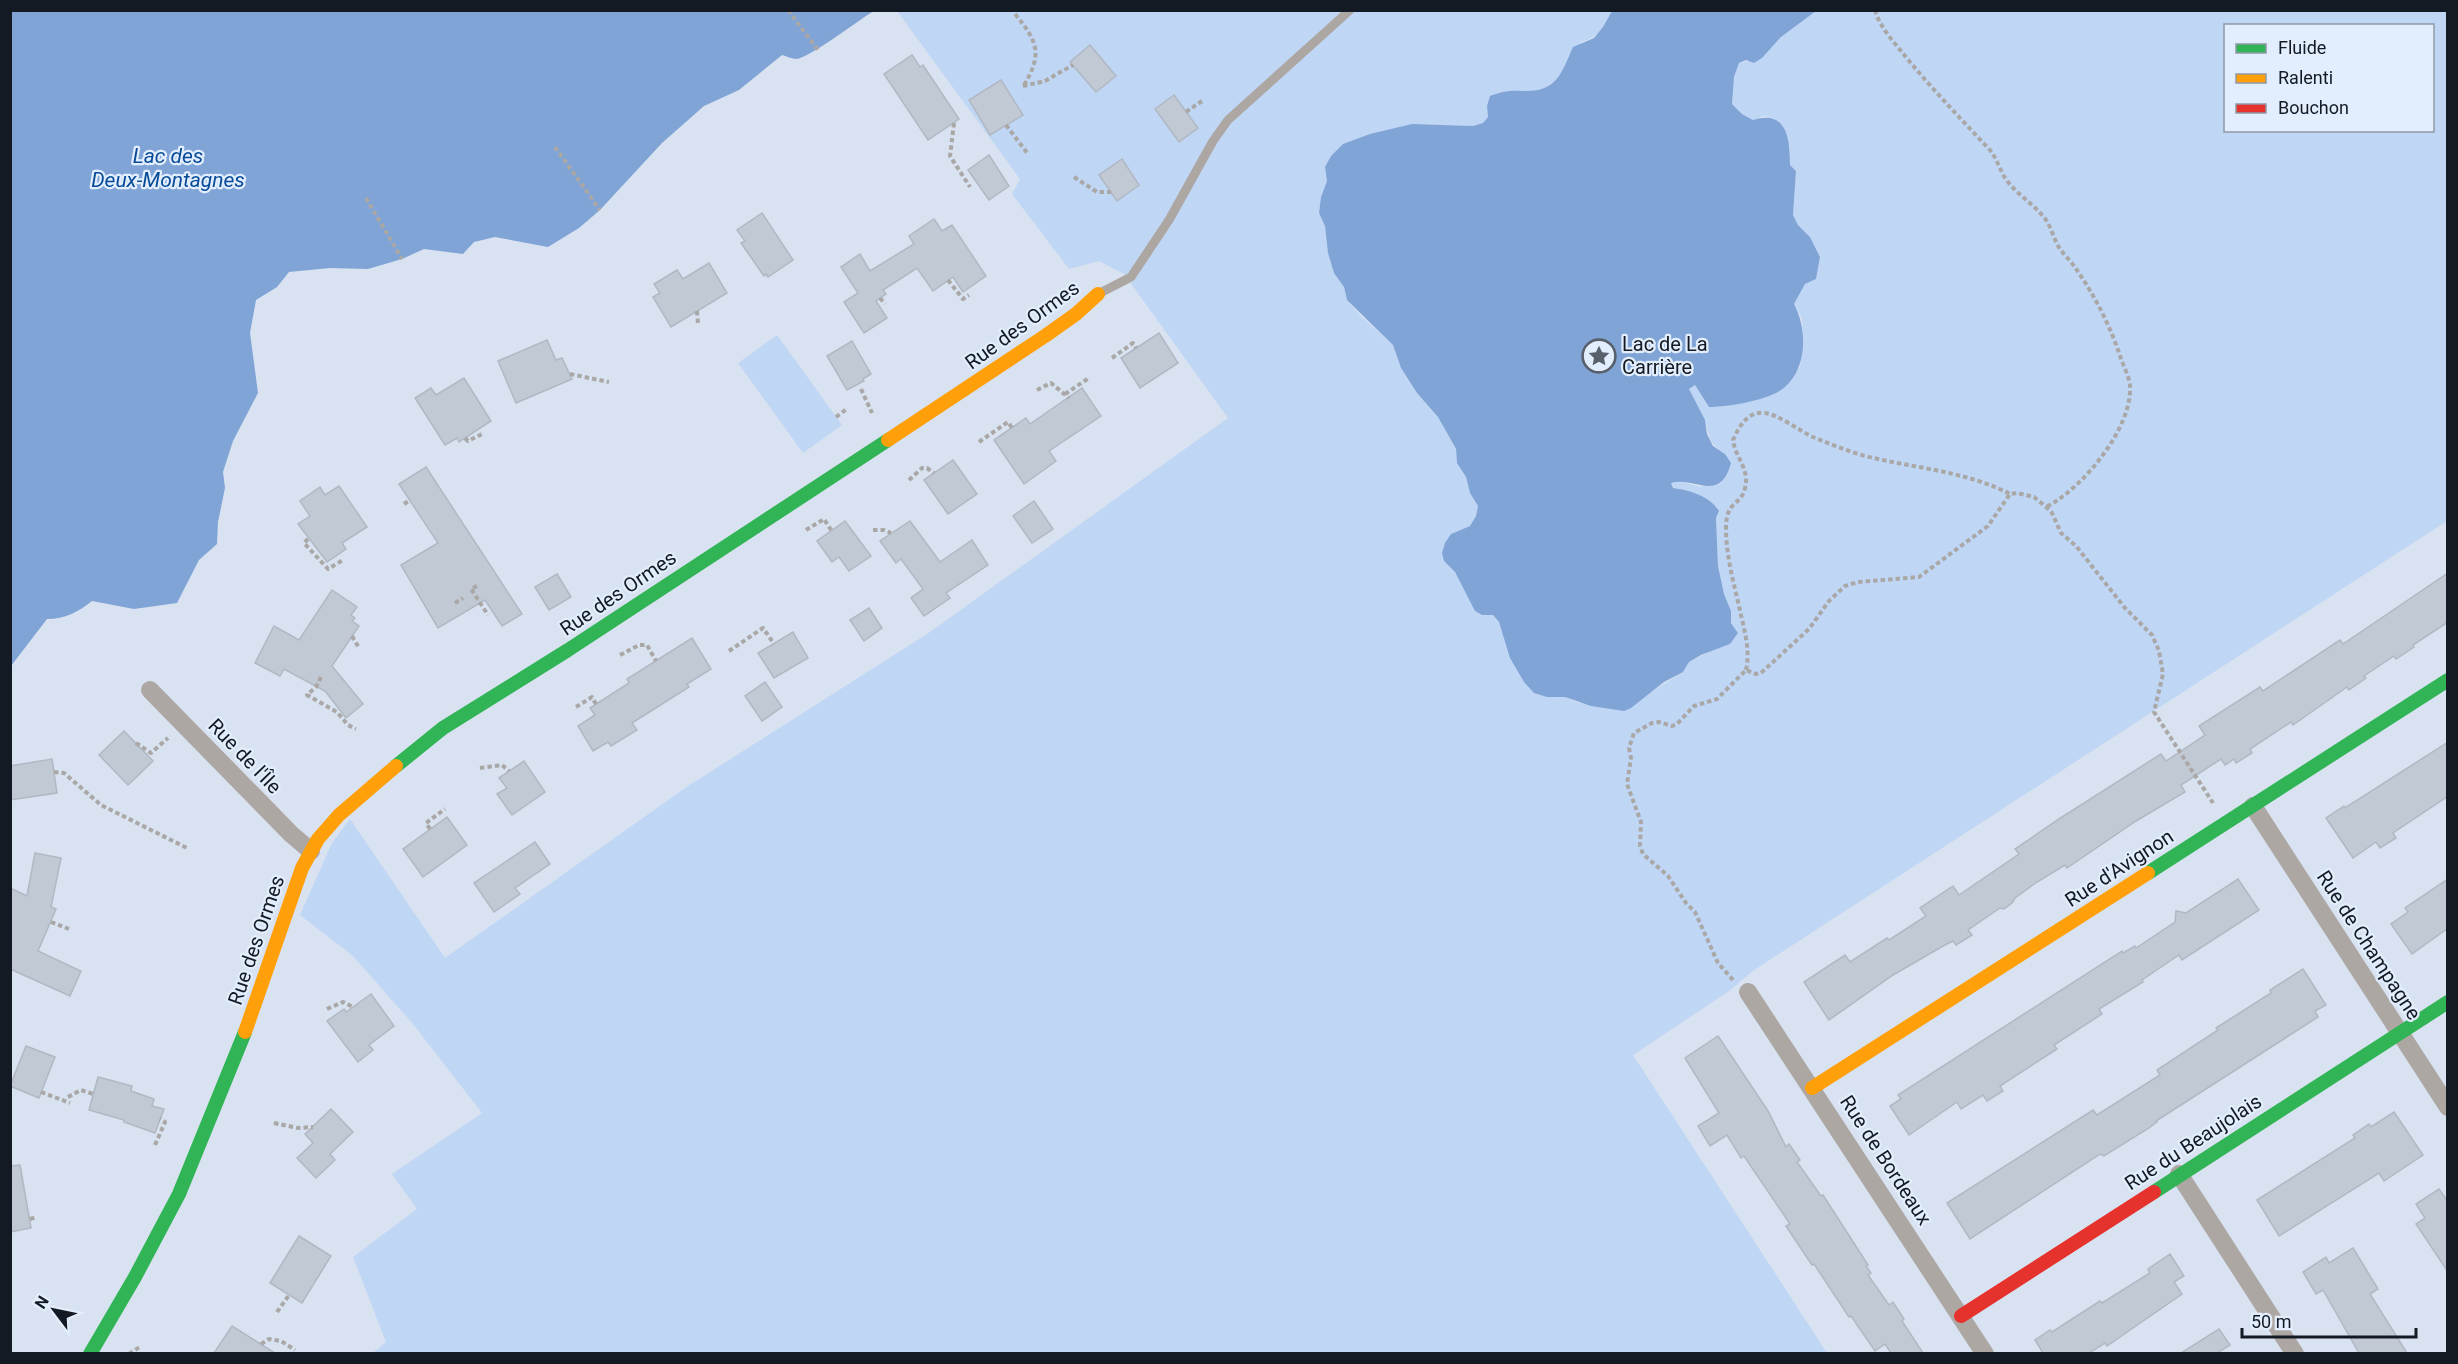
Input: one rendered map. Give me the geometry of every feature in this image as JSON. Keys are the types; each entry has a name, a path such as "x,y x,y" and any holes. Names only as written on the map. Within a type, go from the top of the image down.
{"street":[{"name":"Rue des Ormes","path":"90,1353 135,1277 179,1194 222,1094 295,886 311,850 339,815 370,786 443,728 568,650 1045,336 1076,314 1098,294"},
{"name":"Rue d'Avignon","path":"1812,1088 2448,680"},
{"name":"Rue de l'Île","path":"150,690 291,834 311,850"},
{"name":"Rue de Champagne","path":"2253,806 2448,1107"},
{"name":"Rue de Bordeaux","path":"1748,992 1985,1353"},
{"name":"Rue du Beaujolais","path":"1961,1316 2448,1002"},
{"path":"2179,1174 2295,1353"}],"lane":[{"name":"Rue des Ormes","path":"1098,294 1131,277 1169,220 1213,141 1228,120 1350,10"}],"path":[{"path":"788,10 818,50"},
{"path":"1875,10 1894,43 1942,100 1990,151 2006,180 2048,222 2059,248 2075,267 2094,298 2119,352 2130,383 2129,400 2124,417 2091,471 2059,501 2046,507"},
{"path":"1015,14 1032,34 1037,50 1034,65 1023,87 1045,81 1074,65"},
{"path":"1186,112 1202,101"},
{"path":"954,123 950,156 970,187"},
{"path":"1006,125 1028,154"},
{"path":"555,147 600,210"},
{"path":"1074,177 1097,192 1111,192"},
{"path":"366,198 402,259"},
{"path":"948,280 963,298 969,295"},
{"path":"880,298 885,304"},
{"path":"697,311 698,324"},
{"path":"1112,358 1133,343 1136,348"},
{"path":"570,374 609,382"},
{"path":"1037,390 1051,383 1067,396 1089,378"},
{"path":"861,388 872,412"},
{"path":"836,417 848,408"},
{"path":"1748,992 1718,963 1695,912 1686,903 1668,876 1643,854 1640,846 1641,822 1627,784 1631,758 1629,748 1634,733 1652,723 1672,726 1677,724 1694,706 1717,699 1746,670 1747,645 1727,552 1726,529 1728,512 1745,488 1746,474 1733,440 1739,426 1747,418 1763,412 1774,415 1811,436 1853,452 1969,479 2010,494 2017,493 2034,497 2052,513 2061,533 2082,553 2125,608 2152,634 2159,651 2163,674 2154,712 2217,808"},
{"path":"979,442 1008,422 1012,428"},
{"path":"465,438 468,441 482,434"},
{"path":"909,480 922,468 927,468 934,473"},
{"path":"1746,670 1756,674 1768,668 1809,629 1829,601 1845,586 1858,582 1919,577 1928,572 1954,549 1976,537 1988,526 2010,494"},
{"path":"404,504 410,500"},
{"path":"806,530 824,519 831,531"},
{"path":"873,530 885,530 891,533"},
{"path":"308,539 304,543 328,569 343,560"},
{"path":"477,586 471,589 488,615"},
{"path":"455,603 463,598"},
{"path":"729,651 763,628 774,644"},
{"path":"352,636 358,648"},
{"path":"620,655 639,645 647,645 656,661"},
{"path":"321,676 316,687 307,695 337,712 348,725 356,729"},
{"path":"576,707 592,697 596,704"},
{"path":"136,743 151,753 183,724"},
{"path":"480,768 502,765 509,771"},
{"path":"54,772 64,773 101,805 189,849"},
{"path":"430,830 426,823 445,809"},
{"path":"51,922 69,928"},
{"path":"327,1010 344,1002 353,1007"},
{"path":"41,1092 69,1100 81,1090 93,1094"},
{"path":"155,1145 165,1122 160,1119"},
{"path":"274,1123 298,1128 313,1127"},
{"path":"30,1219 37,1217"},
{"path":"277,1312 289,1295"},
{"path":"261,1344 269,1339 281,1341 295,1350"},
{"path":"129,1353 141,1346"}],"shaded area":[{"path":"897,11 1612,11 1600,31 1581,42 1566,68 1554,82 1538,90 1504,92 1491,96 1487,106 1488,117 1483,123 1473,126 1412,124 1325,167 1327,181 1321,197 1319,213 1325,226 1328,253 1334,273 1344,287 1347,300 1393,345 1401,368 1417,393 1438,417 1456,450 1457,463 1466,477 1470,493 1478,506 1476,516 1470,526 1451,534 1444,561 1455,572 1482,615 1493,615 1499,622 1524,682 1547,697 1565,697 1576,702 1603,707 1650,693 1683,672 1689,662 1715,649 1738,633 1731,623 1731,611 1724,594 1718,566 1716,518 1719,511 1705,498 1692,492 1673,488 1671,483 1678,481 1702,487 1725,454 1712,442 1704,419 1689,389 1695,385 1709,407 1723,407 1775,393 1800,367 1803,342 1802,319 1794,304 1805,284 1816,279 1820,257 1810,237 1798,225 1793,215 1796,171 1790,165 1790,147 1772,118 1764,116 1753,120 1742,114 1732,104 1734,77 1739,63 1762,58 1781,37 1816,11 2447,11 2447,521 1754,970 1729,991 1633,1055 1827,1353 373,1353 386,1342 353,1257 417,1209 392,1174 482,1113 413,1024 353,956 300,915 332,843 350,819 445,958 688,786 930,632 1228,418 1124,274 1099,261 1069,269 1012,194 1020,179"},
{"path":"777,335 842,425 803,453 738,363"}],"water":[{"name":"Lac des Deux-Montagnes","path":"11,10 874,11 803,57 794,59 782,55 739,90 704,106 662,143 600,210 579,228 548,247 495,237 474,242 463,254 424,249 402,259 368,269 330,268 289,272 277,287 256,300 250,333 258,393 233,441 223,472 225,488 218,522 217,544 199,560 177,603 134,609 92,601 71,614 47,619 11,666"},
{"name":"Lac de La Carrière","path":"1612,11 1816,11 1781,37 1762,58 1754,63 1746,60 1739,63 1734,77 1732,104 1742,114 1753,120 1773,119 1784,129 1789,145 1790,165 1796,171 1793,215 1798,225 1810,237 1820,257 1816,279 1805,284 1794,304 1803,336 1798,369 1793,378 1778,392 1738,404 1709,407 1695,385 1689,389 1705,420 1707,434 1713,446 1725,454 1731,463 1726,475 1713,486 1671,483 1673,488 1692,492 1705,498 1719,511 1716,518 1718,566 1724,594 1731,611 1731,623 1738,633 1730,644 1689,662 1683,672 1664,682 1624,711 1591,706 1565,697 1547,697 1534,693 1524,682 1510,658 1499,622 1493,615 1482,615 1475,611 1455,572 1444,561 1442,553 1445,543 1451,534 1470,526 1476,516 1478,506 1470,493 1466,477 1457,463 1456,449 1438,417 1417,393 1401,368 1393,345 1347,300 1344,287 1334,273 1328,253 1325,226 1319,213 1321,197 1327,181 1325,167 1331,156 1343,144 1370,134 1412,124 1473,126 1483,123 1488,117 1487,106 1490,96 1506,91 1534,91 1551,85 1561,73 1573,47 1594,38"}],"building":[{"path":"1090,45 1116,76 1096,92 1070,62"},
{"path":"912,55 920,67 923,65 959,119 928,140 884,74"},
{"path":"1001,80 1023,115 990,135 969,100"},
{"path":"1174,95 1198,128 1179,142 1155,109"},
{"path":"989,155 1009,186 989,200 968,170"},
{"path":"1122,159 1139,185 1117,201 1099,175"},
{"path":"762,213 793,260 768,277 766,274 764,276 741,243 745,241 737,230"},
{"path":"934,219 942,231 952,225 986,276 963,292 953,277 933,291 917,268 883,290 886,294 876,301 887,318 864,333 844,302 858,293 841,267 860,254 870,271 914,244 909,236"},
{"path":"709,263 727,293 671,327 653,297 660,293 654,284 677,270 683,279"},
{"path":"1159,333 1178,363 1140,388 1121,358"},
{"path":"547,340 556,360 562,358 572,379 516,403 498,361"},
{"path":"852,341 871,374 863,379 864,381 847,390 827,356"},
{"path":"464,378 491,421 459,442 457,438 445,445 415,398 431,388 436,395"},
{"path":"1082,388 1101,416 1049,451 1056,461 1024,484 994,440 1026,418 1030,424"},
{"path":"953,460 977,494 948,514 924,480"},
{"path":"426,467 522,614 502,626 485,600 438,628 401,565 438,543 399,484"},
{"path":"339,486 367,527 342,543 346,549 327,562 298,524 310,516 300,501 320,487 325,495"},
{"path":"1034,501 1053,529 1032,543 1013,516"},
{"path":"845,521 871,556 849,571 839,557 832,562 817,541"},
{"path":"910,521 940,562 972,540 988,565 946,593 950,598 924,616 911,598 923,589 901,559 896,563 880,541"},
{"path":"2448,573 2448,622 2413,645 2414,647 2396,659 2394,656 2364,676 2366,678 2349,690 2347,687 2293,725 2291,722 2250,749 2252,753 2236,763 2234,759 2225,765 2221,759 2181,785 2185,792 2136,821 2067,868 2065,865 2037,882 2004,909 2000,908 1968,930 1972,935 1956,945 1953,941 1943,946 1893,975 1829,1020 1804,982 1845,955 1850,962 1887,938 1889,940 1926,916 1920,908 1953,886 1959,895 2019,854 2015,849 2059,819 2161,754 2166,761 2205,735 2199,726 2260,687 2263,691 2340,640 2343,644"},
{"path":"557,574 571,597 549,610 535,587"},
{"path":"332,590 357,607 351,615 355,618 352,621 359,626 332,666 363,704 346,718 325,691 284,669 280,676 255,663 274,626 299,640"},
{"path":"869,608 882,628 864,641 850,620"},
{"path":"793,632 808,658 774,678 758,653"},
{"path":"692,638 711,669 687,684 689,687 632,723 637,730 611,746 608,742 593,751 578,726 595,715 590,708 629,683 627,679"},
{"path":"765,682 782,707 762,721 745,696"},
{"path":"124,731 153,761 128,785 99,755"},
{"path":"2448,742 2448,796 2393,833 2396,838 2380,848 2376,842 2353,858 2326,818"},
{"path":"52,759 57,793 10,800 10,766"},
{"path":"524,761 545,792 512,815 497,794 507,788 499,778"},
{"path":"447,817 467,845 423,877 403,849"},
{"path":"535,842 550,864 515,888 520,894 494,912 474,883"},
{"path":"35,853 61,858 51,907 56,909 38,951 81,971 70,996 10,969 10,888 27,896"},
{"path":"2238,879 2259,910 2182,960 2179,955 2142,980 2143,982 2099,1009 2102,1014 2054,1045 2057,1049 2000,1086 2003,1091 1987,1101 1983,1095 1961,1109 1957,1102 1909,1135 1890,1106 1901,1099 1898,1095 2122,951 2123,953 2135,946 2136,948 2175,922 2176,911 2186,913"},
{"path":"2448,879 2448,928 2412,954 2391,924 2408,912 2405,908"},
{"path":"2303,969 2326,1005 2315,1011 2318,1017 2156,1121 2149,1128 2104,1156 2100,1154 1970,1239 1947,1203 2093,1110 2097,1115 2160,1075 2157,1070 2218,1030 2216,1028 2271,993 2270,990"},
{"path":"371,994 394,1026 369,1045 373,1050 358,1062 327,1021 344,1009 346,1012"},
{"path":"1718,1036 1768,1111 1786,1147 1789,1144 1800,1160 1797,1162 1821,1196 1823,1195 1868,1265 1866,1266 1871,1273 1868,1275 1889,1305 1893,1302 1904,1319 1902,1321 1923,1353 1891,1353 1885,1344 1875,1351 1814,1264 1812,1265 1786,1226 1790,1224 1744,1156 1741,1158 1727,1135 1710,1146 1698,1126 1719,1113 1685,1058"},
{"path":"26,1046 55,1057 39,1098 10,1086"},
{"path":"98,1077 132,1086 131,1091 154,1099 152,1106 164,1109 155,1133 124,1122 124,1120 89,1110"},
{"path":"331,1109 353,1132 330,1154 335,1160 316,1178 297,1158 313,1143 305,1134"},
{"path":"2394,1112 2423,1155 2384,1181 2379,1173 2279,1236 2257,1200 2355,1138 2353,1135 2369,1124 2371,1127"},
{"path":"20,1165 31,1228 10,1232 10,1166"},
{"path":"2439,1189 2448,1202 2448,1272 2416,1224 2425,1218 2416,1204"},
{"path":"299,1236 331,1256 302,1303 270,1283"},
{"path":"2353,1248 2378,1289 2370,1294 2407,1353 2359,1353 2323,1290 2316,1294 2303,1272 2326,1257 2329,1263"},
{"path":"2170,1254 2184,1276 2174,1282 2182,1294 2107,1346 2105,1343 2089,1353 2043,1353 2035,1340 2150,1273 2148,1269"},
{"path":"232,1326 275,1353 214,1353"},
{"path":"2219,1329 2230,1345 2217,1353 2181,1353"}],"traffic: fast":[{"path":"396,766 443,728 568,650 888,440"},
{"path":"2148,873 2448,680"},
{"path":"2154,1192 2448,1002"},
{"path":"90,1354 135,1277 179,1194 245,1032"}],"traffic: slow":[{"path":"888,440 1045,336 1076,314 1098,294"},
{"path":"245,1032 302,868 318,839 339,815 396,766"},
{"path":"1812,1088 2148,873"}],"traffic: jam":[{"path":"1961,1316 2154,1192"}],"place":[{"name":"Lac de La Carrière","path":"1599,356"}]}
